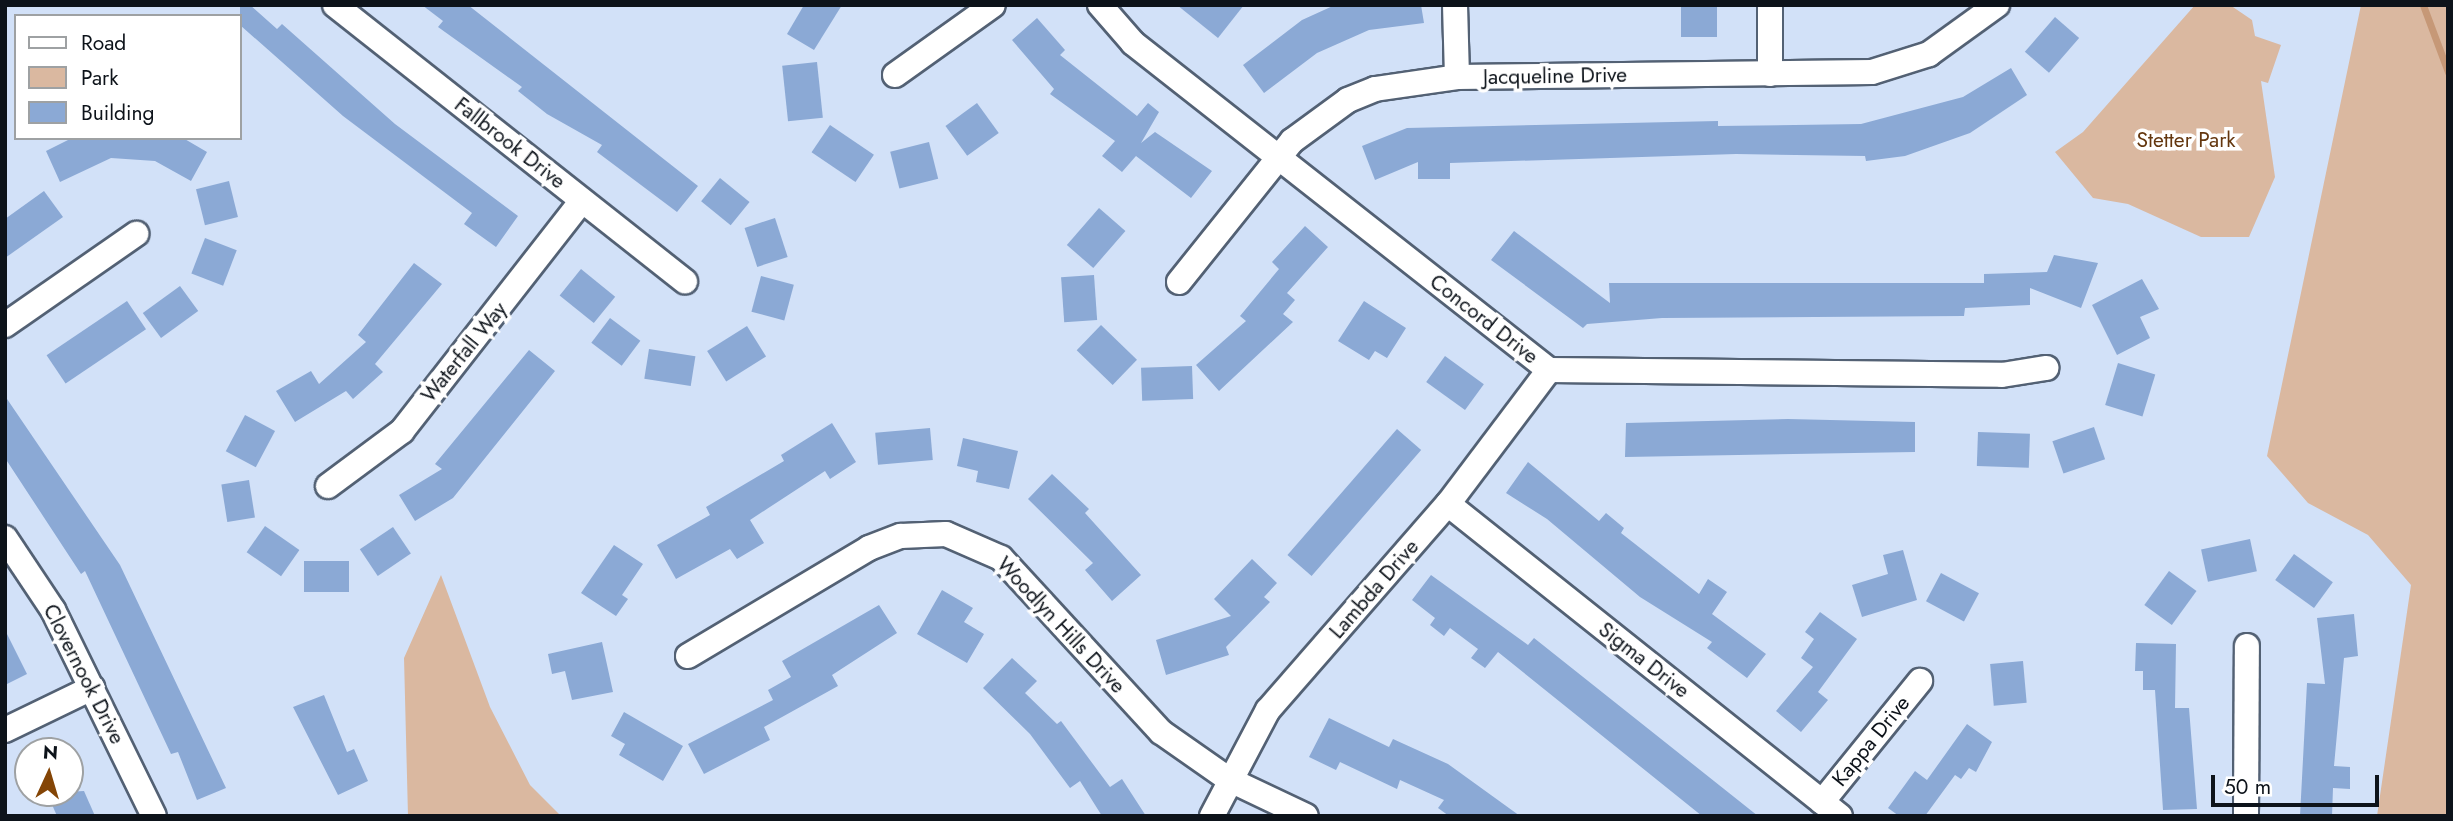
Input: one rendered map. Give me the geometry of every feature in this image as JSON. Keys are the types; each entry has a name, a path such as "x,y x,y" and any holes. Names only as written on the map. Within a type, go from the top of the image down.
{"street":[{"name":"Fallbrook Drive","path":"335,5 685,281"},
{"path":"895,75 993,5"},
{"name":"Concord Drive","path":"1100,5 1133,43 1549,370 2002,375 2046,368"},
{"path":"1455,5 1457,77"},
{"path":"1770,5 1770,74"},
{"name":"Jacqueline Drive","path":"1178,282 1278,157 1316,120 1348,100 1416,80 1457,77 1770,74 1898,66 1978,24 1997,5"},
{"name":"Waterfall Way","path":"328,485 402,431 582,201"},
{"path":"5,325 136,234"},
{"name":"Lambda Drive","path":"1212,816 1228,779 1268,710 1448,504 1549,370"},
{"name":"Sigma Drive","path":"1448,504 1831,809"},
{"name":"Woodlyn Hills Drive","path":"688,656 869,548 901,536 946,534 1001,558 1161,732 1228,779 1306,816"},
{"name":"Clovernook Drive","path":"5,538 53,610 154,816"},
{"path":"2246,816 2247,646"},
{"name":"Kappa Drive","path":"1831,809 1920,681"},
{"path":"5,730 92,688"}],"green space":[{"name":"Stetter Park","path":"2195,5 2230,5 2252,20 2255,36 2281,45 2268,83 2261,81 2275,177 2249,237 2201,237 2128,204 2093,198 2055,152 2083,132"},
{"path":"2361,5 2448,5 2448,816 2377,816 2411,585 2368,535 2308,503 2267,456"},
{"path":"441,575 490,707 530,785 561,816 408,816 404,658"}],"building":[{"path":"240,5 250,5 277,29 282,24 395,124 518,216 496,247 464,224 472,213 343,116 242,27"},
{"path":"422,5 468,5 698,186 677,212 597,152 602,145 547,114 518,91 522,87 438,27 443,21"},
{"path":"804,5 842,5 814,50 787,34"},
{"path":"1177,5 1244,5 1218,38"},
{"path":"1335,5 1421,5 1424,23 1369,30 1317,53 1264,93 1243,65 1302,20"},
{"path":"1681,5 1717,5 1717,37 1681,37"},
{"path":"2055,17 2079,38 2049,73 2025,52"},
{"path":"1037,18 1065,50 1060,55 1137,116 1148,103 1159,112 1141,143 1155,132 1212,171 1191,198 1136,156 1122,172 1102,156 1115,141 1050,94 1054,89 1012,40"},
{"path":"817,62 823,118 788,121 782,66"},
{"path":"2011,68 2027,95 1970,133 1905,156 1866,161 1865,156 1736,154 1450,163 1450,179 1418,179 1418,162 1375,180 1362,146 1407,128 1718,121 1718,126 1861,124 1963,97"},
{"path":"977,103 999,133 967,156 945,126"},
{"path":"830,125 874,155 855,182 812,152"},
{"path":"68,140 186,140 207,152 191,181 155,161 111,158 60,182 46,151"},
{"path":"929,142 938,179 899,189 890,152"},
{"path":"720,178 750,202 731,225 701,201"},
{"path":"229,181 238,217 205,225 196,189"},
{"path":"44,191 63,217 5,258 5,219"},
{"path":"1099,208 1125,231 1093,268 1067,245"},
{"path":"775,218 788,257 757,267 745,228"},
{"path":"1305,226 1328,247 1287,293 1295,300 1283,314 1293,322 1219,391 1196,365 1246,321 1240,316 1279,269 1272,262"},
{"path":"1514,231 1610,303 1609,283 1984,283 1984,274 2047,272 2054,255 2098,263 2081,308 2030,288 2030,305 1965,308 1964,316 1662,318 1587,324 1583,328 1491,260"},
{"path":"205,238 237,250 223,286 191,273"},
{"path":"414,263 442,284 375,364 383,372 353,399 346,391 295,422 276,391 311,371 319,384 366,342 358,335"},
{"path":"581,269 615,297 594,323 560,295"},
{"path":"1094,275 1097,320 1064,322 1061,277"},
{"path":"761,276 794,285 784,321 751,312"},
{"path":"2142,279 2159,309 2140,317 2150,338 2117,355 2092,305"},
{"path":"180,286 198,311 161,338 143,313"},
{"path":"127,301 146,329 66,383 47,355"},
{"path":"1364,301 1406,328 1387,358 1375,351 1369,360 1338,341"},
{"path":"610,318 640,341 622,366 591,343"},
{"path":"1101,325 1137,360 1113,385 1077,350"},
{"path":"747,326 766,357 726,381 707,351"},
{"path":"649,349 695,356 691,386 644,379"},
{"path":"529,350 555,371 453,498 415,521 399,495 442,469 435,464"},
{"path":"1445,356 1484,384 1465,410 1426,382"},
{"path":"2118,363 2155,374 2142,416 2105,405"},
{"path":"1192,366 1193,399 1142,401 1141,368"},
{"path":"5,396 120,565 226,788 197,800 178,752 171,754 85,571 81,574 5,458"},
{"path":"245,415 275,431 256,467 226,451"},
{"path":"1788,419 1915,422 1915,452 1625,457 1626,423"},
{"path":"832,423 856,462 830,479 825,471 750,520 764,543 737,559 730,549 676,579 657,545 710,515 706,507 784,461 781,455"},
{"path":"2094,427 2105,459 2063,473 2052,441"},
{"path":"930,428 933,460 878,465 875,433"},
{"path":"1397,429 1421,450 1312,576 1287,555"},
{"path":"1978,432 2030,434 2029,468 1977,466"},
{"path":"963,438 1018,451 1009,489 976,482 978,471 957,466"},
{"path":"1528,462 1599,521 1606,513 1624,528 1621,533 1699,594 1708,579 1727,592 1712,614 1766,654 1747,678 1707,648 1712,642 1640,597 1547,519 1506,493"},
{"path":"1052,474 1089,509 1085,513 1141,575 1112,601 1085,570 1093,563 1028,499"},
{"path":"249,480 255,518 227,522 221,484"},
{"path":"265,526 299,550 281,576 247,552"},
{"path":"393,527 411,554 378,576 360,549"},
{"path":"2250,539 2257,571 2208,582 2201,549"},
{"path":"614,545 643,564 622,595 628,599 616,616 581,593"},
{"path":"1903,550 1917,600 1862,617 1852,585 1888,574 1883,555"},
{"path":"2294,554 2333,582 2314,608 2275,580"},
{"path":"1252,559 1277,583 1264,597 1270,602 1226,647 1229,655 1166,675 1156,640 1231,616 1214,599"},
{"path":"304,561 349,561 349,592 304,592"},
{"path":"2169,571 2197,591 2172,625 2144,605"},
{"path":"1941,573 1979,593 1964,621 1926,601"},
{"path":"1431,575 1528,645 1534,638 1758,816 1702,816 1498,652 1485,668 1471,658 1478,649 1450,628 1444,636 1430,625 1435,618 1412,600"},
{"path":"942,590 973,608 964,622 984,634 967,663 917,634"},
{"path":"879,605 897,633 832,675 838,686 764,727 770,740 704,774 688,744 773,700 768,690 791,677 782,661"},
{"path":"1820,612 1857,639 1818,692 1828,700 1801,732 1776,711 1813,667 1801,658 1814,639 1805,632"},
{"path":"2354,614 2358,656 2344,658 2334,766 2350,767 2350,789 2333,788 2332,816 2300,816 2307,683 2325,684 2317,618"},
{"path":"5,630 27,674 5,685"},
{"path":"602,642 613,692 572,700 565,671 552,674 548,654"},
{"path":"2136,643 2176,644 2175,708 2189,708 2197,809 2163,810 2155,690 2143,690 2143,671 2135,671"},
{"path":"1012,658 1037,681 1025,693 1057,724 1061,721 1110,787 1122,779 1146,816 1102,816 1080,781 1070,788 1030,734 983,688"},
{"path":"2023,661 2027,703 1994,706 1990,664"},
{"path":"324,695 347,752 354,749 368,781 338,795 293,707"},
{"path":"624,712 683,746 663,781 619,755 625,744 611,736"},
{"path":"1329,718 1389,747 1393,739 1448,764 1520,816 1449,816 1438,808 1444,800 1400,780 1397,789 1340,762 1336,770 1309,757"},
{"path":"1967,724 1992,742 1976,772 1969,768 1961,779 1955,775 1925,816 1899,816 1888,808 1915,771 1927,780"},
{"path":"84,791 95,816 57,816 53,807 84,807"}],"waterway":[{"path":"2423,5 2448,72"}]}
